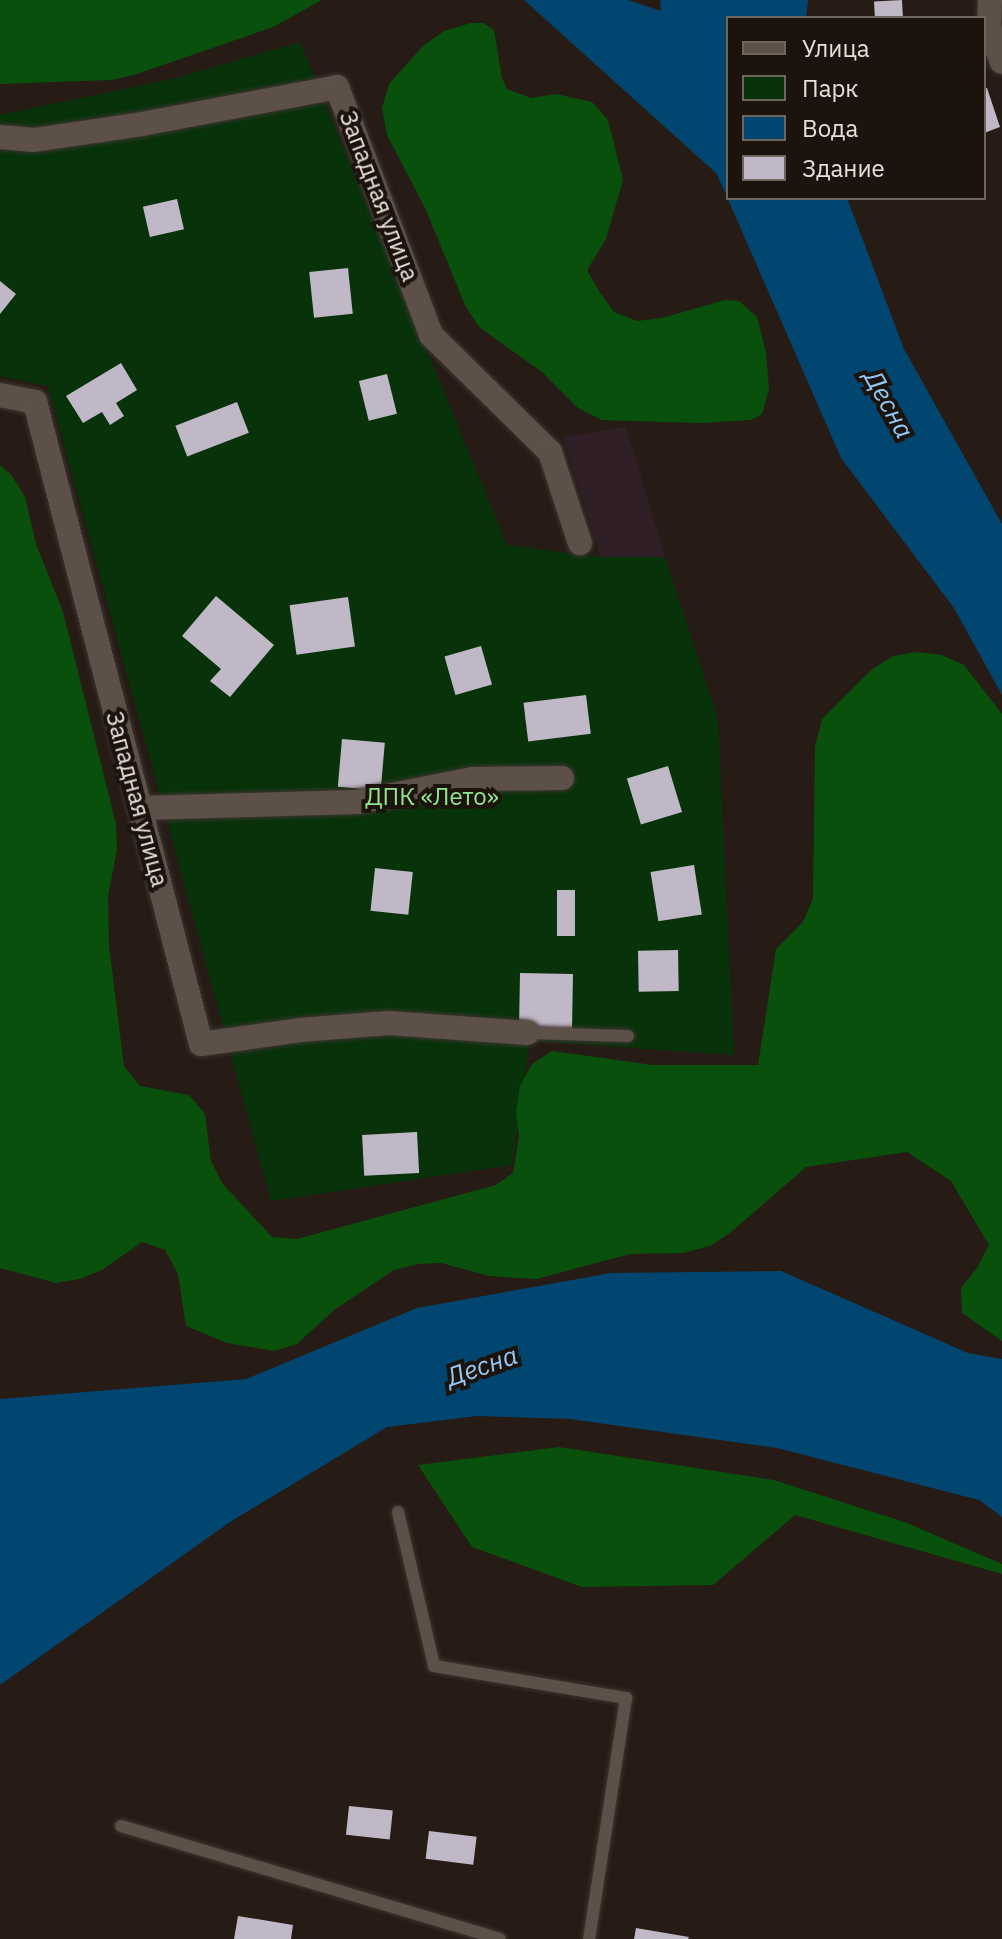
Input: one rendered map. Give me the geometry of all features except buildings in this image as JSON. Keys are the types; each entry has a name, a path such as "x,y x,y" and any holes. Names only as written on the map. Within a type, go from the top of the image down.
{"street":[{"path":"990,0 989,27 1002,62"},
{"name":"Западная улица","path":"0,137 34,140 142,124 337,87 431,335 550,452 580,543"},
{"name":"Западная улица","path":"0,395 35,402 201,1044 300,1030 389,1023 528,1033"},
{"path":"140,808 357,802 473,779 562,778"}],"lane":[{"path":"528,1033 628,1036"},
{"path":"398,1512 434,1666 626,1698 589,1939"},
{"path":"121,1826 500,1939"}],"shaded area":[{"path":"626,427 665,557 601,557 563,437"}],"green space":[{"path":"0,0 322,0 273,27 137,74 112,80 0,84"},
{"path":"471,23 483,23 494,30 502,78 507,89 531,98 556,94 592,102 608,120 623,180 606,239 587,270 614,312 637,321 662,318 725,300 739,301 757,317 766,353 769,389 762,414 751,420 700,423 602,420 578,408 542,372 479,327 465,305 426,210 387,135 382,108 389,84 423,46 444,31"},
{"name":"ДПК «Лето»","path":"300,42 507,545 601,557 665,557 718,719 734,1055 530,1041 512,1165 271,1201 48,386 0,376 0,115 176,78"},
{"path":"0,465 12,476 25,497 36,544 63,612 116,824 117,849 108,897 109,945 124,1066 140,1086 189,1095 205,1114 211,1161 222,1183 272,1237 297,1239 496,1185 513,1173 519,1136 516,1112 520,1086 532,1064 552,1051 653,1065 758,1065 776,949 803,922 813,899 815,746 822,719 871,670 893,656 917,652 942,655 964,665 1002,714 1002,1341 962,1313 961,1288 977,1268 989,1245 951,1181 907,1152 806,1167 730,1233 710,1246 683,1253 630,1254 536,1279 489,1276 441,1263 394,1270 334,1310 297,1344 275,1351 227,1343 186,1326 178,1274 165,1250 142,1242 102,1270 79,1279 56,1283 0,1268"},
{"path":"559,1447 774,1480 907,1523 1002,1564 1002,1574 795,1515 713,1585 582,1587 472,1547 418,1465"}],"water":[{"path":"524,0 628,0 661,11 660,0 808,0 806,16 726,16 726,195 717,174"},
{"name":"Десна","path":"728,200 848,200 904,349 1002,524 1002,695 954,608 841,458"},
{"name":"Десна","path":"781,1271 968,1353 1002,1359 1002,1517 979,1500 777,1448 570,1419 477,1416 387,1427 230,1522 0,1685 0,1399 246,1379 417,1308 611,1273"}]}
